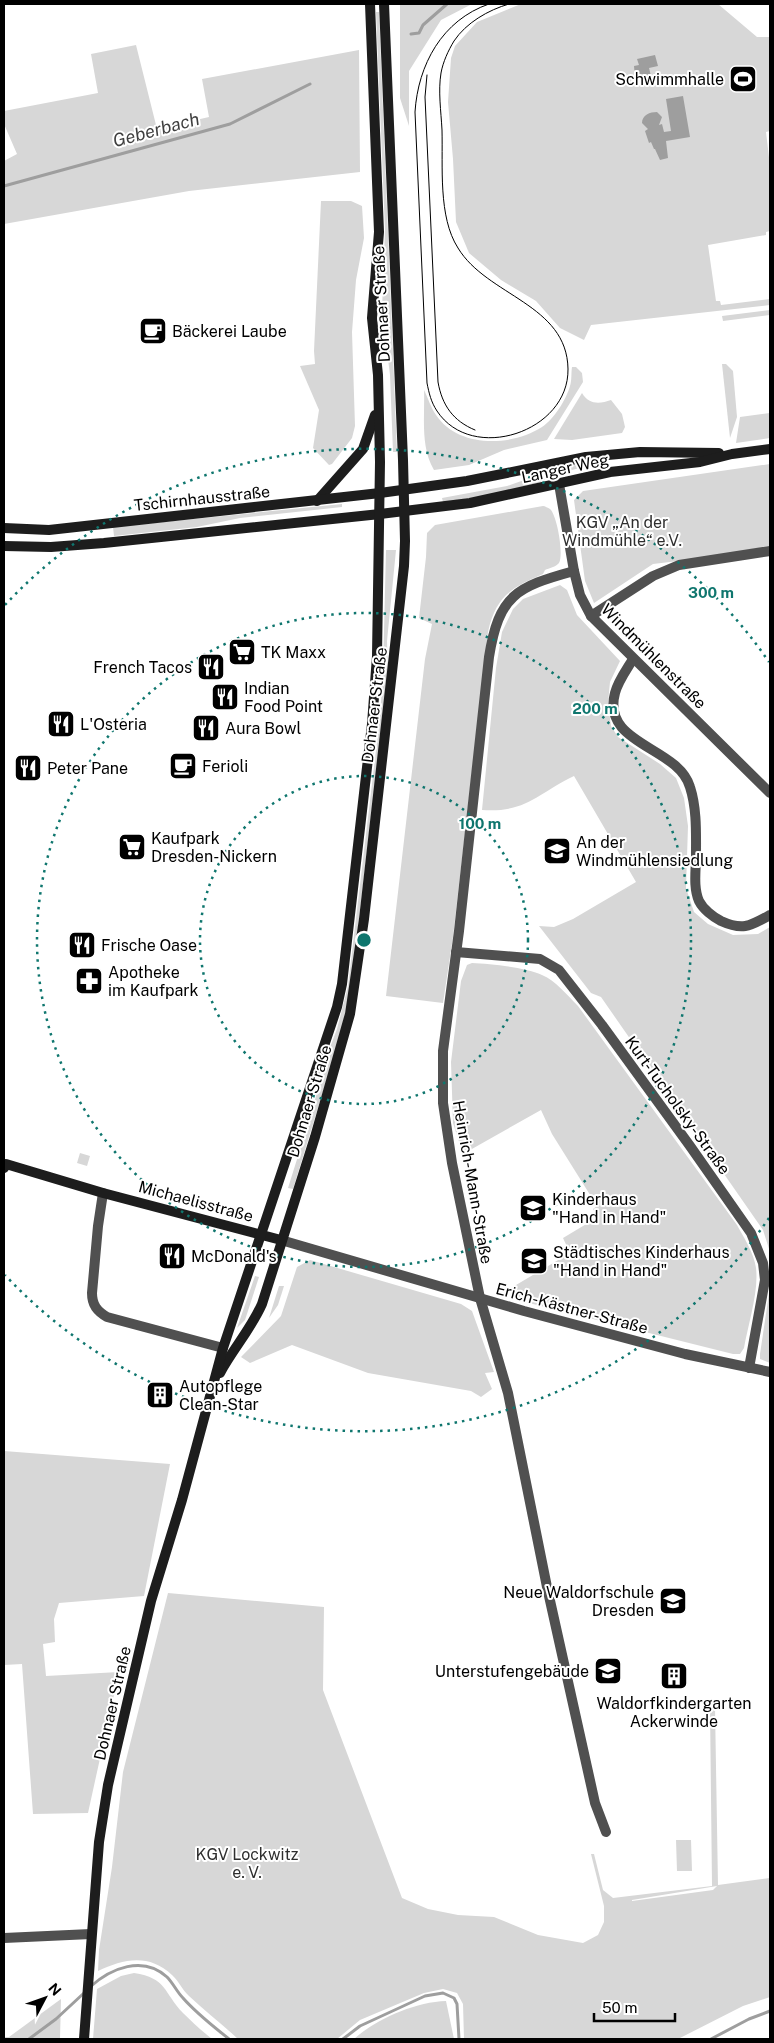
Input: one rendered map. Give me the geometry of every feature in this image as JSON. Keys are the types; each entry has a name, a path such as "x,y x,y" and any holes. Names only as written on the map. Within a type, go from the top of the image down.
{"main road":[{"name":"Dohnaer Straße","path":"84,2039 99,1842 108,1785 151,1601 182,1500 223,1348 337,1007 342,984 376,683 380,493 376,342 372,318 379,232 370,4"},
{"name":"Dohnaer Straße","path":"214,1383 232,1351 253,1324 262,1304 339,1056 354,990 396,650 404,566 404,490 384,4"},
{"path":"317,501 363,449 378,410"},
{"name":"Langer Weg","path":"404,512 499,498 610,472 700,462 732,454 770,449"},
{"name":"Langer Weg","path":"404,490 467,481 593,456 640,452 732,454"},
{"name":"Tschirnhausstraße","path":"4,528 49,530 404,490"},
{"path":"4,546 51,547 104,543 404,512"},
{"name":"Michaelisstraße","path":"5,1166 281,1240"}],"street":[{"name":"Windmühlenstraße","path":"559,484 574,571 580,595 591,616 770,793"},
{"path":"591,616 653,576 679,565 770,551"},
{"name":"Heinrich-Mann-Straße","path":"574,571 546,579 520,591 504,607 494,629 443,1051 443,1103 452,1163 480,1298 508,1393 547,1587 595,1803 606,1832"},
{"path":"634,659 615,693 614,712 621,729 677,766 690,786 695,814 696,887 699,902 713,917 734,927 750,926 770,915"},
{"name":"Kurt-Tucholsky-Straße","path":"456,952 540,959 558,970 602,1024 690,1146 751,1233 763,1263 765,1280 750,1368"},
{"path":"103,1192 92,1293 92,1302 95,1308 107,1317 223,1348"},
{"name":"Erich-Kästner-Straße","path":"281,1240 480,1298 685,1354 770,1372"},
{"path":"4,1938 91,1934"}],"green space":[{"path":"400,4 472,4 441,20 409,71 409,126 400,98"},
{"path":"521,4 718,4 757,37 770,37 770,131 766,132 770,166 770,231 766,232 766,235 708,245 716,301 720,301 721,305 770,299 770,305 591,325 584,340 560,328 536,301 501,280 469,253 456,222 448,102 451,58 455,46 477,22"},
{"path":"376,12 379,12 397,452 393,452 390,375 382,310 385,230"},
{"path":"136,45 157,129 209,117 202,79 359,50 360,172 189,191 4,224 4,161 17,154 4,124 4,111 98,93 91,54"},
{"path":"321,201 351,201 362,206 364,238 356,280 352,332 355,426 352,438 332,464 329,465 313,448 319,410 300,366 315,364"},
{"path":"770,310 770,315 723,321 722,316"},
{"path":"722,364 726,364 733,371 737,417 730,438"},
{"path":"572,367 576,367 582,373 583,382 547,440 504,450 469,465 434,470 425,441 424,390 436,415 457,434 471,439 501,441 529,434 542,427 551,419 563,403 568,391"},
{"path":"582,393 591,402 611,400 622,414 625,427 622,433 572,440 554,439"},
{"path":"770,413 770,438 736,443 740,417"},
{"path":"582,463 583,467 554,475 538,483 484,496 443,502 442,498 507,486 541,474"},
{"name":"KGV „An der Windmühle“ e.V.","path":"770,464 770,546 703,558 653,564 594,603 585,581 574,500 583,491"},
{"path":"342,504 342,507 240,518 197,527 114,536 113,527"},
{"path":"543,506 550,509 555,519 561,552 559,563 545,570 543,574 522,584 507,595 495,610 488,632 453,937 443,1003 386,996 425,659 432,624 419,618 427,533 435,525"},
{"path":"386,550 396,550 387,641 388,673 351,986 341,1033 293,1189 288,1188 337,1029 348,986 380,716"},
{"path":"560,585 567,590 577,615 620,661 610,682 608,703 611,726 618,737 660,764 676,778 684,798 688,826 686,888 694,912 708,924 733,935 758,934 770,927 770,1252 763,1230 601,997 591,993 539,926 554,927 573,919 636,882 574,776 521,805 497,810 482,810 496,668 502,632 513,609 523,599"},
{"path":"472,963 507,966 535,972 552,981 561,989 578,1006 737,1225 753,1257 757,1277 755,1297 744,1348 740,1354 733,1354 517,1300 511,1288 570,1253 563,1238 598,1217 593,1209 597,1206 552,1134 541,1110 463,1154 453,1123 451,1062 461,981 467,965"},
{"path":"80,1153 90,1156 87,1166 77,1163"},
{"path":"310,1260 461,1304 472,1311 494,1372 485,1373 492,1389 481,1397 471,1391 368,1373 292,1345 250,1363 241,1357 281,1316 297,1267"},
{"path":"255,1276 259,1277 245,1320 237,1328"},
{"path":"279,1286 284,1286 278,1305 269,1318"},
{"path":"770,1287 770,1363 760,1359 760,1354"},
{"path":"4,1451 170,1464 144,1596 59,1603 54,1619 55,1642 43,1644 46,1676 119,1672 88,1813 33,1814 22,1664 4,1665"},
{"name":"KGV Lockwitz e. V.","path":"168,1593 324,1607 323,1690 402,1898 428,1909 458,1915 494,1917 538,1935 583,1943 598,1935 604,1922 604,1906 591,1854 594,1854 603,1890 613,1898 712,1886 710,1707 715,1707 718,1885 770,1878 770,1997 743,2006 678,2039 464,2039 463,2004 457,1993 443,1989 424,1993 360,2020 337,2039 238,2039 189,1996 172,1975 154,1963 136,1960 126,1961 98,1971 99,1950 112,1867 123,1772","holes":["717,1886 713,1890 632,1901"]},
{"path":"676,1840 691,1840 692,1871 677,1871"},
{"path":"134,1973 145,1975 159,1982 183,2013 212,2039 93,2039 97,1989 121,1976"},
{"path":"61,1999 60,2039 4,2039 4,2037 9,2037"},
{"path":"446,2001 454,2039 354,2039 385,2018 409,2008"}],"shaded area":[{"path":"655,55 658,66 649,68 651,76 635,78 634,66 639,65 637,59"},
{"path":"683,96 690,137 666,141 668,158 660,160 651,142 649,143 645,131 648,129 642,123 642,120 647,114 657,112 662,117 659,125 662,124 664,132 671,131 666,99"}],"waterway":[{"name":"Geberbach","path":"411,34 419,33 423,25 447,4"},
{"name":"Geberbach","path":"4,186 230,124 310,84"},
{"path":"90,1987 108,1974 127,1967 138,1965 158,1970 167,1977 181,1996 205,2020 229,2039"},
{"path":"29,2039 56,2019 84,1993"},
{"path":"343,2039 360,2026 425,1996 443,1993 454,1998 457,2004 459,2039"},
{"path":"711,2039 749,2019 770,2011"}],"tram line":[{"path":"489,4 472,11 458,21 436,46 427,61 421,78 415,112 427,383 437,411 453,427 472,436 494,438 516,433 536,424 553,410 564,391 568,369 564,347 554,329 524,302 487,278 471,264 458,248 447,222 444,207 440,94 443,65 454,41 465,28 493,10 509,4"},
{"path":"427,75 425,97 438,382 442,398 450,411 460,422 475,430"}],"place":[{"name":"Schwimmhalle","path":"743,79"},
{"name":"Bäckerei Laube","path":"153,331"},
{"name":"TK Maxx","path":"242,652"},
{"name":"French Tacos","path":"211,667"},
{"name":"Indian Food Point","path":"225,697"},
{"name":"L'Osteria","path":"61,724"},
{"name":"Aura Bowl","path":"206,728"},
{"name":"Ferioli","path":"183,766"},
{"name":"Peter Pane","path":"28,768"},
{"name":"Kaufpark Dresden-Nickern","path":"132,847"},
{"name":"An der Windmühlensiedlung","path":"557,851"},
{"name":"Frische Oase","path":"82,945"},
{"name":"Apotheke im Kaufpark","path":"89,981"},
{"name":"Kinderhaus \"Hand in Hand\"","path":"533,1208"},
{"name":"McDonald's","path":"172,1256"},
{"name":"Städtisches Kinderhaus \"Hand in Hand\"","path":"534,1261"},
{"name":"Autopflege Clean-Star","path":"160,1395"},
{"name":"Neue Waldorfschule Dresden","path":"673,1601"},
{"name":"Unterstufengebäude","path":"608,1671"},
{"name":"Waldorfkindergarten Ackerwinde","path":"674,1676"}]}
